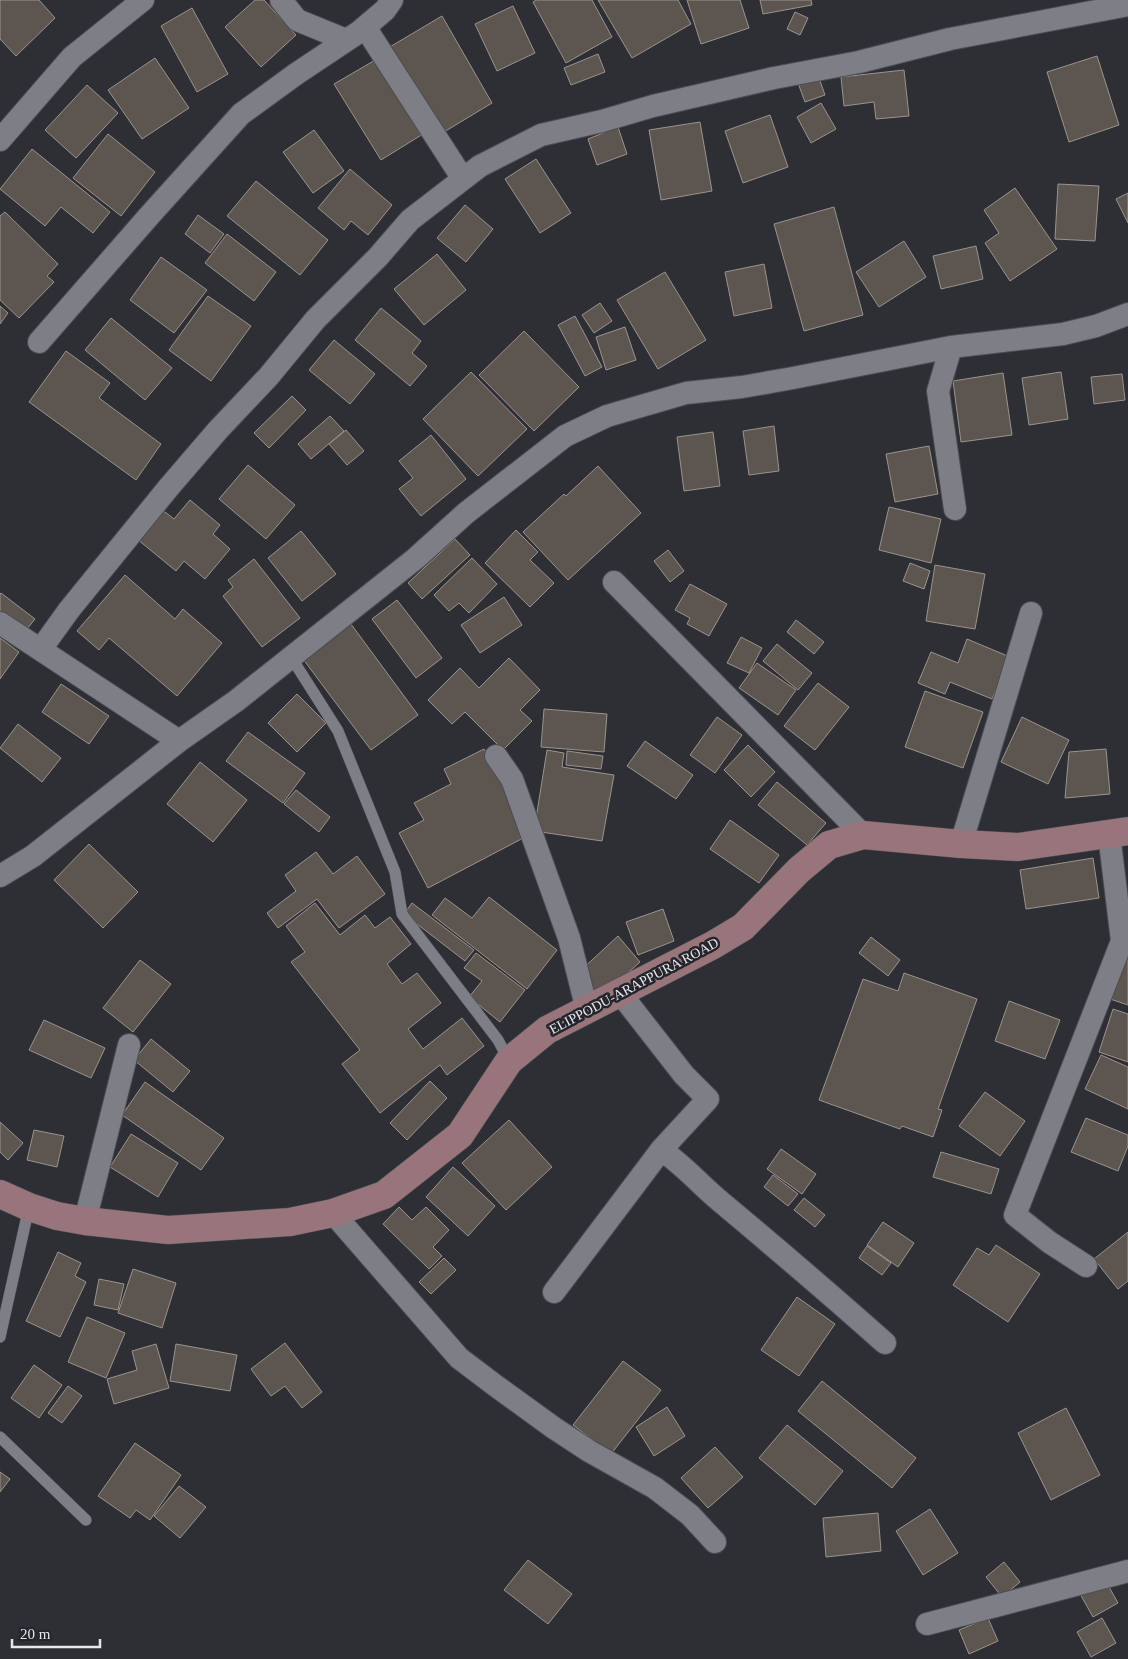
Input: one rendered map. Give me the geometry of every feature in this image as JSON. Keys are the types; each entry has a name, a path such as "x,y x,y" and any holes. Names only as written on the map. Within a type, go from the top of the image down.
{"street":[{"path":"0,140 72,57 143,0"},
{"path":"281,0 297,20 346,40"},
{"path":"39,342 241,114 365,27 385,10 392,0"},
{"path":"41,649 69,610 169,487 218,430 269,376 315,320 378,257 410,220 480,166 541,135 602,121 653,106 774,78 859,62 950,39 1128,5"},
{"path":"365,27 463,179"},
{"path":"1096,326 1128,314"},
{"path":"0,876 33,856 179,741 236,701 415,558 466,514 565,436 573,432 607,416 686,393 776,381 951,347 1063,334 1096,326 1128,322"},
{"path":"951,347 938,391 955,509"},
{"path":"614,582 863,835"},
{"path":"961,844 1031,614"},
{"path":"0,623 179,741"},
{"path":"496,756 512,779 569,938 587,1010"},
{"path":"1086,1266 1049,1242 1015,1215 1125,942 1119,832"},
{"name":"ELIPPODU-ARAPPURA ROAD","path":"0,1194 29,1207 57,1216 168,1230 290,1222 333,1213 384,1195 460,1135 510,1060 547,1030 713,946 743,927 800,870 830,845 863,835 1018,847 1119,832"},
{"path":"554,1292 661,1150 708,1099 684,1075 620,993"},
{"path":"85,1221 129,1045"},
{"path":"661,1150 673,1158 717,1199 822,1286 885,1343"},
{"path":"333,1213 459,1358 589,1451 655,1488 690,1515 715,1542"},
{"path":"927,1624 1128,1571"}],"lane":[{"path":"291,657 338,731 395,872 402,914 498,1040 510,1060"},
{"path":"0,1337 29,1207"},
{"path":"0,1436 86,1520"}],"building":[{"path":"0,0 39,0 55,18 16,56 0,39"},
{"path":"255,0 264,0 296,35 261,67 225,27"},
{"path":"536,0 592,0 612,37 566,63 533,2"},
{"path":"598,0 678,0 691,24 632,58"},
{"path":"687,0 740,0 749,28 701,44"},
{"path":"760,0 811,0 812,5 763,14"},
{"path":"513,6 535,53 497,71 475,24"},
{"path":"192,8 228,74 197,92 161,26"},
{"path":"795,12 808,18 800,35 787,29"},
{"path":"442,16 492,103 439,135 388,48"},
{"path":"598,54 605,72 571,85 564,68"},
{"path":"1097,56 1119,125 1069,142 1047,72"},
{"path":"155,58 189,108 142,139 108,90"},
{"path":"377,59 423,134 381,160 334,84"},
{"path":"904,70 909,116 876,119 874,102 844,106 841,77"},
{"path":"818,75 825,95 805,102 798,83"},
{"path":"87,85 118,113 76,158 45,130"},
{"path":"821,103 836,129 811,143 797,117"},
{"path":"770,115 788,167 743,183 725,131"},
{"path":"700,122 712,191 661,200 649,130"},
{"path":"618,127 627,154 597,165 588,139"},
{"path":"314,130 344,171 313,193 283,152"},
{"path":"108,134 155,172 121,216 73,178"},
{"path":"32,149 110,212 93,233 61,207 45,226 0,189"},
{"path":"536,159 571,213 540,233 505,179"},
{"path":"350,169 392,205 368,235 351,221 344,230 318,208"},
{"path":"256,181 328,240 300,275 227,216"},
{"path":"1058,184 1099,186 1095,241 1055,239"},
{"path":"1015,188 1057,249 1010,281 985,243 999,233 984,210"},
{"path":"1128,193 1128,223 1116,199"},
{"path":"465,205 493,229 466,262 437,238"},
{"path":"834,207 863,315 804,331 774,224"},
{"path":"5,212 58,264 47,276 54,282 19,318 0,300 0,216"},
{"path":"198,215 224,234 210,253 185,234"},
{"path":"227,234 276,272 254,301 205,263"},
{"path":"904,241 926,277 879,307 856,272"},
{"path":"976,246 983,279 941,289 933,256"},
{"path":"437,254 466,290 424,325 394,289"},
{"path":"161,257 207,290 174,333 130,300"},
{"path":"764,264 772,308 734,316 725,272"},
{"path":"665,272 706,340 658,369 617,300"},
{"path":"208,296 251,326 211,381 169,350"},
{"path":"600,303 612,321 594,333 582,315"},
{"path":"0,306 8,313 0,324"},
{"path":"381,308 421,341 412,353 427,366 410,386 355,340"},
{"path":"575,316 602,367 585,376 558,325"},
{"path":"111,318 172,368 145,400 85,350"},
{"path":"625,327 636,360 606,370 596,337"},
{"path":"524,331 579,387 534,431 479,375"},
{"path":"334,340 375,374 350,404 309,370"},
{"path":"66,351 110,383 99,398 161,444 136,480 29,402"},
{"path":"471,372 527,429 478,476 423,419"},
{"path":"1061,372 1068,419 1029,425 1022,378"},
{"path":"1003,373 1012,435 961,442 953,381"},
{"path":"1122,374 1125,400 1094,404 1091,377"},
{"path":"292,396 306,410 269,448 254,433"},
{"path":"330,416 344,431 311,459 298,444"},
{"path":"774,426 779,471 749,475 743,431"},
{"path":"346,430 364,451 347,465 329,444"},
{"path":"713,432 720,486 684,491 677,437"},
{"path":"431,435 466,479 421,516 399,489 413,478 399,461"},
{"path":"929,446 938,494 895,502 886,454"},
{"path":"248,465 295,505 266,539 219,499"},
{"path":"598,466 641,513 568,580 523,532"},
{"path":"190,500 220,525 213,534 230,549 205,579 184,561 176,571 137,539 161,509 174,519"},
{"path":"889,507 941,519 931,563 879,550"},
{"path":"516,530 538,552 530,560 554,583 530,607 485,563"},
{"path":"301,531 336,574 302,601 268,558"},
{"path":"455,539 470,555 422,599 408,583"},
{"path":"668,550 684,571 670,582 654,561"},
{"path":"472,558 497,584 469,613 459,603 449,611 434,595"},
{"path":"254,559 300,618 262,647 223,596 233,587 228,580"},
{"path":"910,563 930,571 924,589 903,581"},
{"path":"935,565 985,574 975,629 926,621"},
{"path":"125,575 175,619 183,609 222,643 177,696 109,638 99,650 77,631"},
{"path":"690,584 727,604 709,636 687,624 690,618 675,610"},
{"path":"1,593 35,619 23,634 0,617"},
{"path":"504,597 522,625 480,653 461,625"},
{"path":"397,600 442,658 416,678 372,619"},
{"path":"348,620 418,715 371,750 300,655"},
{"path":"796,620 824,642 814,654 787,632"},
{"path":"741,637 762,648 749,673 727,663"},
{"path":"0,638 19,652 0,679"},
{"path":"967,639 1010,657 992,699 950,682 945,694 918,683 931,652 958,663"},
{"path":"777,644 812,673 798,690 763,661"},
{"path":"509,658 540,690 520,710 532,721 503,750 465,712 452,724 428,700 460,668 479,688"},
{"path":"757,663 796,690 778,715 739,688"},
{"path":"818,683 849,707 815,750 784,726"},
{"path":"61,684 109,716 89,744 42,712"},
{"path":"925,691 983,712 963,768 905,747"},
{"path":"297,694 326,723 297,752 268,723"},
{"path":"544,709 607,714 604,752 541,747"},
{"path":"717,717 742,735 715,773 690,755"},
{"path":"1022,717 1069,740 1048,784 1001,762"},
{"path":"18,724 61,758 42,782 0,748"},
{"path":"248,732 305,773 283,803 226,761"},
{"path":"645,741 693,775 676,799 627,766"},
{"path":"748,745 775,772 751,797 724,770"},
{"path":"484,749 529,835 428,888 399,833 424,820 414,803 451,784 444,769"},
{"path":"1106,749 1110,794 1065,798 1069,752"},
{"path":"547,750 564,753 562,767 614,775 602,841 534,831"},
{"path":"567,751 603,756 601,769 566,765"},
{"path":"200,762 247,800 213,842 167,804"},
{"path":"777,782 826,823 807,845 758,805"},
{"path":"296,790 330,817 319,832 284,804"},
{"path":"730,820 779,855 759,883 710,849"},
{"path":"89,844 138,892 103,928 54,880"},
{"path":"316,852 333,874 357,856 385,894 339,928 317,899 278,928 267,913 296,891 285,875"},
{"path":"1093,858 1099,898 1026,909 1020,870"},
{"path":"489,897 557,950 527,989 432,915 445,898 472,918"},
{"path":"315,903 340,935 365,915 375,928 390,917 411,944 387,964 402,984 417,973 441,1003 408,1029 423,1049 462,1018 484,1046 447,1075 440,1065 380,1113 342,1064 360,1050 291,962 305,952 286,926"},
{"path":"412,903 474,950 465,961 404,914"},
{"path":"663,909 674,941 638,955 626,922"},
{"path":"618,936 640,962 601,997 579,972"},
{"path":"871,937 900,960 888,976 859,953"},
{"path":"476,953 525,990 500,1022 469,997 482,981 464,968"},
{"path":"1123,957 1128,958 1128,1005 1110,999"},
{"path":"140,960 171,984 133,1032 103,1008"},
{"path":"904,973 977,999 938,1109 942,1110 933,1137 902,1126 900,1129 819,1100 863,979 898,991"},
{"path":"1009,1001 1060,1020 1045,1059 995,1041"},
{"path":"1113,1009 1128,1014 1128,1062 1099,1052"},
{"path":"44,1020 105,1048 91,1078 29,1050"},
{"path":"151,1039 190,1071 173,1092 134,1060"},
{"path":"1101,1055 1128,1067 1128,1109 1085,1089"},
{"path":"430,1081 447,1098 407,1140 390,1123"},
{"path":"145,1082 224,1138 201,1170 122,1115"},
{"path":"985,1092 1025,1121 1000,1156 959,1126"},
{"path":"1086,1118 1128,1135 1128,1146 1118,1171 1071,1152"},
{"path":"509,1120 552,1167 506,1210 462,1163"},
{"path":"0,1122 23,1143 8,1160 0,1152"},
{"path":"34,1130 64,1136 57,1167 27,1160"},
{"path":"131,1134 178,1163 158,1197 110,1167"},
{"path":"781,1149 816,1174 802,1194 767,1169"},
{"path":"941,1152 999,1169 991,1194 933,1177"},
{"path":"453,1167 495,1206 468,1236 426,1197"},
{"path":"773,1175 798,1194 788,1206 764,1187"},
{"path":"804,1198 825,1215 815,1227 794,1210"},
{"path":"399,1207 412,1220 426,1207 449,1230 433,1247 442,1256 429,1269 383,1224"},
{"path":"883,1222 914,1243 898,1267 867,1245"},
{"path":"1128,1232 1128,1281 1118,1289 1094,1259"},
{"path":"996,1245 1040,1274 1008,1322 953,1285 977,1248 989,1255"},
{"path":"867,1246 891,1263 882,1275 859,1258"},
{"path":"58,1252 81,1263 75,1276 86,1282 60,1337 26,1321"},
{"path":"444,1258 456,1270 431,1294 419,1282"},
{"path":"133,1269 176,1283 162,1328 118,1313"},
{"path":"99,1279 124,1284 118,1310 94,1305"},
{"path":"797,1297 835,1324 799,1376 761,1350"},
{"path":"87,1317 125,1333 106,1378 68,1362"},
{"path":"285,1343 322,1392 302,1408 285,1386 271,1396 251,1369"},
{"path":"156,1344 169,1388 114,1404 107,1379 137,1370 132,1351"},
{"path":"176,1344 237,1355 230,1391 170,1381"},
{"path":"623,1361 661,1390 611,1454 573,1425"},
{"path":"34,1365 62,1385 39,1418 11,1398"},
{"path":"822,1381 916,1458 892,1488 798,1411"},
{"path":"68,1386 82,1396 62,1423 48,1413"},
{"path":"667,1407 685,1436 654,1456 636,1427"},
{"path":"1066,1408 1100,1475 1051,1500 1018,1433"},
{"path":"787,1425 843,1471 815,1505 759,1458"},
{"path":"135,1443 181,1475 150,1520 136,1510 130,1518 98,1496"},
{"path":"715,1447 743,1477 708,1508 681,1478"},
{"path":"0,1472 10,1479 0,1492"},
{"path":"179,1486 206,1507 180,1538 154,1516"},
{"path":"930,1509 958,1553 923,1575 896,1531"},
{"path":"878,1513 881,1551 826,1557 823,1518"},
{"path":"528,1560 572,1594 548,1624 504,1590"},
{"path":"1004,1562 1020,1582 1002,1597 986,1577"},
{"path":"1104,1578 1118,1603 1093,1617 1079,1592"},
{"path":"988,1618 998,1641 969,1654 959,1630"},
{"path":"1102,1618 1116,1643 1091,1657 1077,1632"}]}
